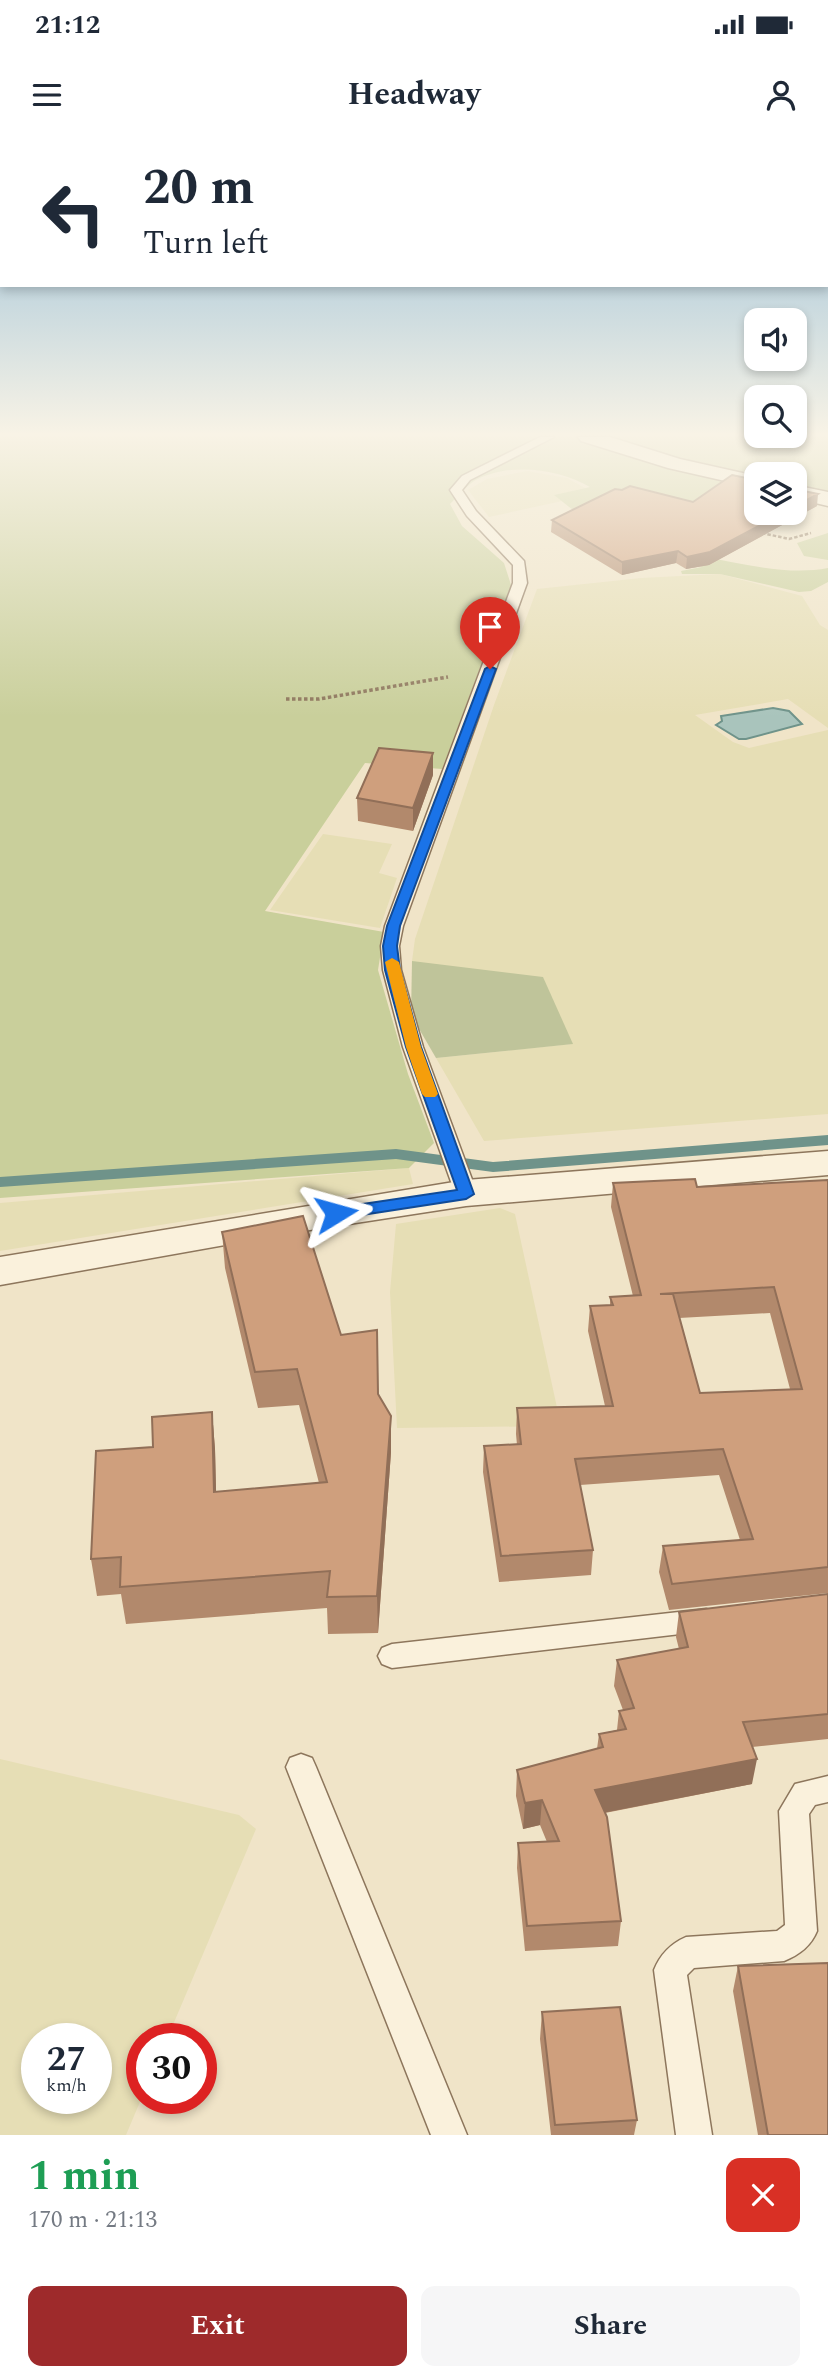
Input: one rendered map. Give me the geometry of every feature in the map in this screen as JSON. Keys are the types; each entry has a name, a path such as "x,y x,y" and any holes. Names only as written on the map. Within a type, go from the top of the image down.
{"street":[{"path":"0,1272 310,1217 466,1194 828,1163"}],"lane":[{"path":"466,1194 413,1047 393,970 390,946 394,926 520,583 522,572 519,564 487,530"},
{"path":"392,1656 733,1617"},
{"path":"301,1767 449,2135"},
{"path":"694,2135 670,1970 686,1953 784,1947 801,1931 794,1811 806,1794 828,1789"}],"path":[{"path":"753,531 789,539 819,530"},
{"path":"286,699 319,699 490,669"}],"shaded area":[{"path":"720,574 802,596 820,625 828,630 828,728 788,699 695,715 733,742 749,748 828,730 828,1114 484,1141 436,1058 572,1044 412,961 415,939 494,705 537,589 641,578"},
{"path":"323,834 392,844 379,873 397,878 380,928 270,910"},
{"path":"409,1168 413,1184 0,1251 0,1203"},
{"path":"500,1208 515,1214 561,1426 397,1428 390,1292 396,1224"},
{"path":"0,1759 239,1815 256,1829 174,2023 126,2023 126,2114 135,2114 126,2135 0,2135"}],"green space":[{"path":"0,530 467,530 504,563 511,585 442,769 365,763 265,911 384,932 378,970 408,1074 434,1143 409,1168 0,1198"},
{"path":"609,530 720,530 699,556 780,570 828,568 828,582 811,591 799,592 720,574 682,574 681,571 702,567 673,550"},
{"path":"828,533 828,560 804,556 797,543"},
{"path":"412,961 543,977 573,1044 436,1058 411,1015"}],"water":[{"path":"773,708 789,711 802,724 746,739 739,739 716,725 722,721 721,716"}],"building":[{"path":"569,530 751,530 710,552 687,557 678,551 622,562"},
{"path":"379,748 433,753 413,808 357,798"},
{"path":"695,1179 697,1187 828,1180 828,1567 672,1584 663,1546 753,1539 723,1449 575,1459 593,1550 501,1556 484,1446 521,1444 517,1408 613,1406 590,1306 613,1305 610,1297 641,1295 613,1183","holes":["774,1287 802,1389 700,1393 673,1294 660,1294"]},
{"path":"303,1216 341,1335 377,1330 378,1394 391,1416 377,1596 327,1597 330,1571 120,1587 121,1557 91,1559 96,1451 153,1447 152,1417 212,1412 214,1492 327,1482 297,1369 255,1372 222,1232"},
{"path":"828,1594 828,1714 743,1722 757,1759 595,1790 607,1817 621,1921 527,1926 518,1843 559,1841 542,1800 525,1803 517,1770 603,1747 599,1734 626,1729 619,1711 634,1708 617,1660 688,1647 679,1612"},
{"path":"828,1963 828,2135 768,2135 738,1966"},
{"path":"620,2007 637,2120 555,2125 542,2012"}],"waterway":[{"path":"0,1182 396,1154 493,1167 828,1140"}],"slow traffic":[{"path":"392,962 413,1047 430,1094"}],"route":[{"path":"336,1213 466,1194 413,1047 393,970 390,946 394,926 490,669"}]}
